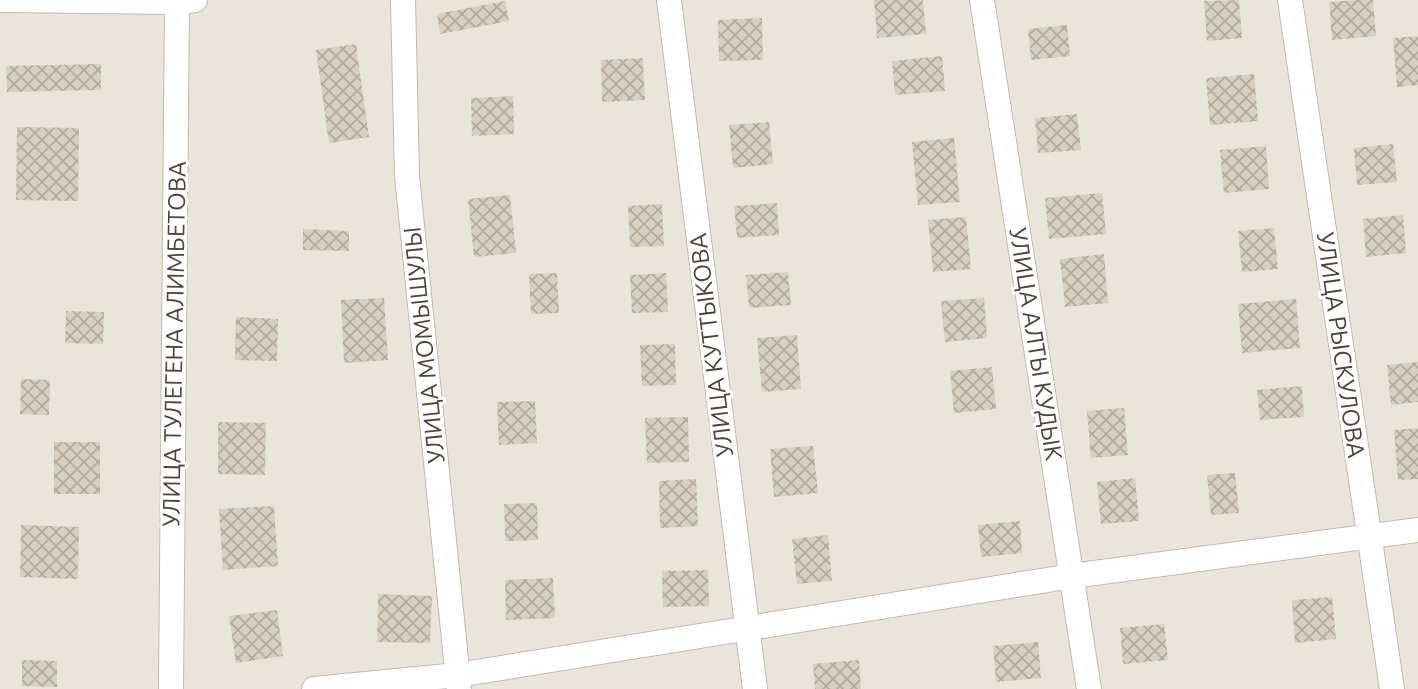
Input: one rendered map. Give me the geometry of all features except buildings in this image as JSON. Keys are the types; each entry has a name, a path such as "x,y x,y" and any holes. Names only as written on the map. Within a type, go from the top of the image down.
{"street":[{"path":"1,0 183,1"},
{"name":"УЛИЦА МОМЫШУЛЫ","path":"403,0 407,176 459,682"},
{"name":"УЛИЦА КУТТЫКОВА","path":"669,0 755,689"},
{"name":"УЛИЦА АЛТЫ КУДЫК","path":"982,0 1089,689"},
{"name":"УЛИЦА РЫСКУЛОВА","path":"1290,0 1392,689"},
{"name":"УЛИЦА ТУЛЕГЕНА АЛИМБЕТОВА","path":"171,689 183,1"},
{"path":"314,689 459,682 746,630 1072,576 1418,530"}],"shaded area":[{"path":"0,0 1418,0 1418,689 0,689"}]}
